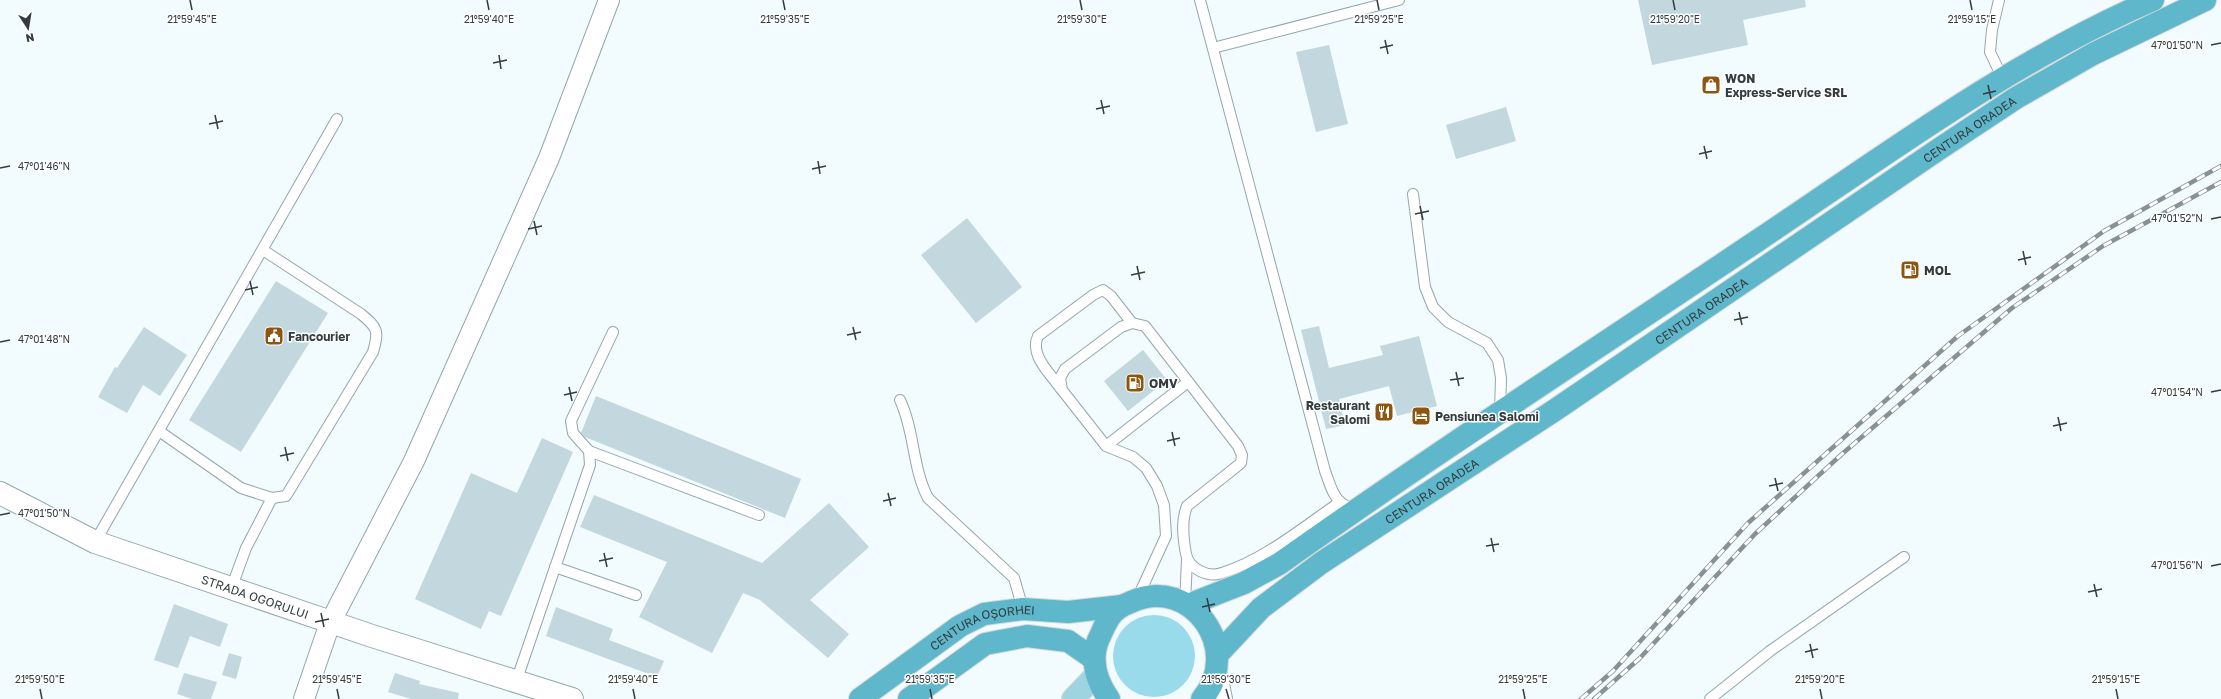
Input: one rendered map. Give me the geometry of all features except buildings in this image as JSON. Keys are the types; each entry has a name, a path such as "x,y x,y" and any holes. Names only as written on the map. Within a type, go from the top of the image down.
{"highway":[{"name":"CENTURA ORADEA","path":"1187,604 1263,574 1349,506 1500,412 2003,79 2080,35 2153,0"},
{"name":"CENTURA ORADEA","path":"1202,699 1208,691 1217,664 1261,608 1321,563 1555,410 2016,98 2092,54 2205,0"},
{"name":"CENTURA OȘORHEI","path":"860,699 960,626 984,614 1023,609 1068,612 1130,603 1155,596 1172,598 1187,604"},
{"path":"1109,699 1102,689 1095,667 1095,644 1110,617 1130,603"},
{"path":"1187,604 1203,618 1214,635 1217,664"},
{"name":"CENTURA OȘORHEI","path":"909,699 985,644 1027,636 1068,641 1095,667"}],"main road":[{"path":"1073,699 1095,667"}],"street":[{"path":"304,699 330,622 414,461 549,158 609,0"},
{"name":"STRADA OGORULUI","path":"0,493 95,542 330,622 568,698"},
{"path":"1217,664 1221,699"}],"lane":[{"path":"1187,560 1194,568 1206,574 1221,574 1253,559 1349,506 1332,491 1325,471 1200,0"},
{"path":"1213,48 1399,0"},
{"path":"1999,0 1992,30 1990,52 2003,79"},
{"path":"95,542 264,250 336,119"},
{"path":"1413,194 1425,287 1433,307 1448,322 1487,344 1498,360 1500,378 1500,412"},
{"path":"159,431 241,488 272,498 286,496 373,352 378,335 374,325 361,314 264,250"},
{"path":"1130,603 1166,536 1164,505 1157,486 1146,468 1133,458 1106,446 1036,354 1034,344 1038,336 1093,295 1103,290 1111,296 1132,323"},
{"path":"1062,390 1060,378 1064,369 1121,327 1132,323 1146,326 1238,446 1242,455 1241,463 1187,506 1183,516 1187,560 1187,604"},
{"path":"613,332 571,421 573,433 589,451 759,515"},
{"path":"1106,446 1188,382"},
{"path":"900,400 906,414 920,482 928,498 1014,578 1023,609"},
{"path":"516,682 590,465 589,451"},
{"path":"231,589 246,548 272,498"},
{"path":"1710,699 1770,651 1904,557"},
{"path":"555,566 636,595"}],"shaded area":[{"path":"1146,615 1162,615 1177,622 1188,633 1195,648 1195,664 1192,672 1183,685 1170,694 1162,697 1146,697 1131,690 1120,679 1113,664 1113,648 1120,633 1131,622"}],"railway":[{"path":"1581,699 1613,671 1748,523 1958,336 2104,231 2221,166"},
{"path":"1594,699 1640,658 1755,534 1842,454 2012,308 2103,246 2221,182"}],"place":[{"name":"WON Express-Service SRL","path":"1711,85"},
{"name":"MOL","path":"1910,270"},
{"name":"Fancourier","path":"274,336"},
{"name":"OMV","path":"1135,383"},
{"name":"Restaurant Salomi","path":"1384,412"},
{"name":"Pensiunea Salomi","path":"1421,416"}]}
